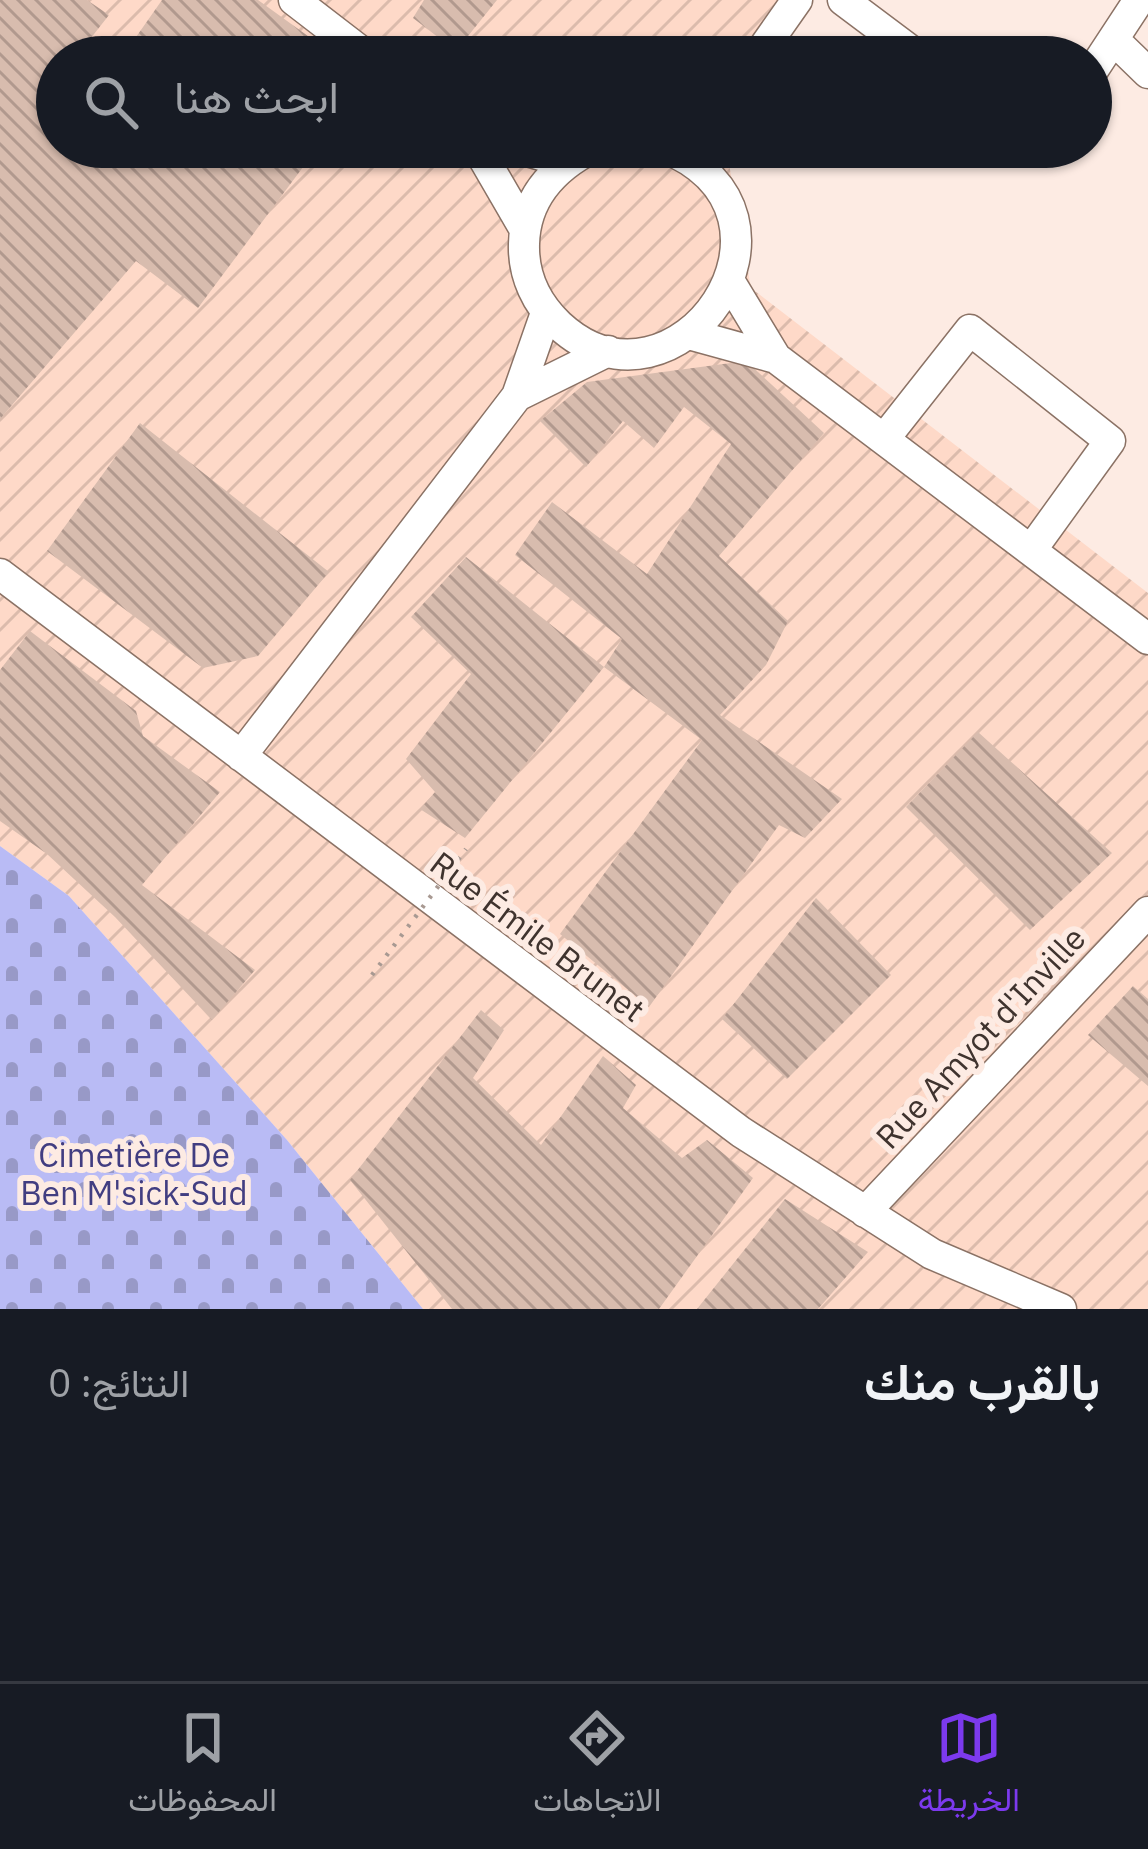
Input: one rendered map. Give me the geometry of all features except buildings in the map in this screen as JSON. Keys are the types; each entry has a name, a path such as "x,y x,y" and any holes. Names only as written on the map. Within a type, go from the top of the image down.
{"street":[{"path":"294,0 341,36"},
{"path":"772,36 797,0"},
{"path":"843,0 891,36"},
{"path":"1112,43 1139,0"},
{"path":"1114,40 1148,73"},
{"path":"489,168 524,227"},
{"path":"559,168 538,191 524,227 531,287 546,313 564,330 608,351 637,352 664,347 689,334 713,311 730,282 735,260 730,213 702,168"},
{"path":"730,282 776,358"},
{"path":"242,756 517,397 546,313"},
{"path":"884,439 970,330 1110,441 1032,549"},
{"path":"689,334 776,358 1148,639"},
{"path":"517,397 608,351"},
{"name":"Rue Émile Brunet","path":"0,574 741,1132 932,1254 1061,1309"},
{"name":"Rue Amyot d'Inville","path":"865,1212 1148,912"}],"path":[{"path":"372,975 466,849"}],"shaded area":[{"path":"0,0 807,0 781,36 36,36 36,168 730,168 751,288 1148,593 1148,1309 423,1309 287,1140 69,896 0,846"}],"green space":[{"name":"Cimetière De Ben M'sick-Sud","path":"0,846 69,896 287,1140 423,1309 0,1309"}]}
